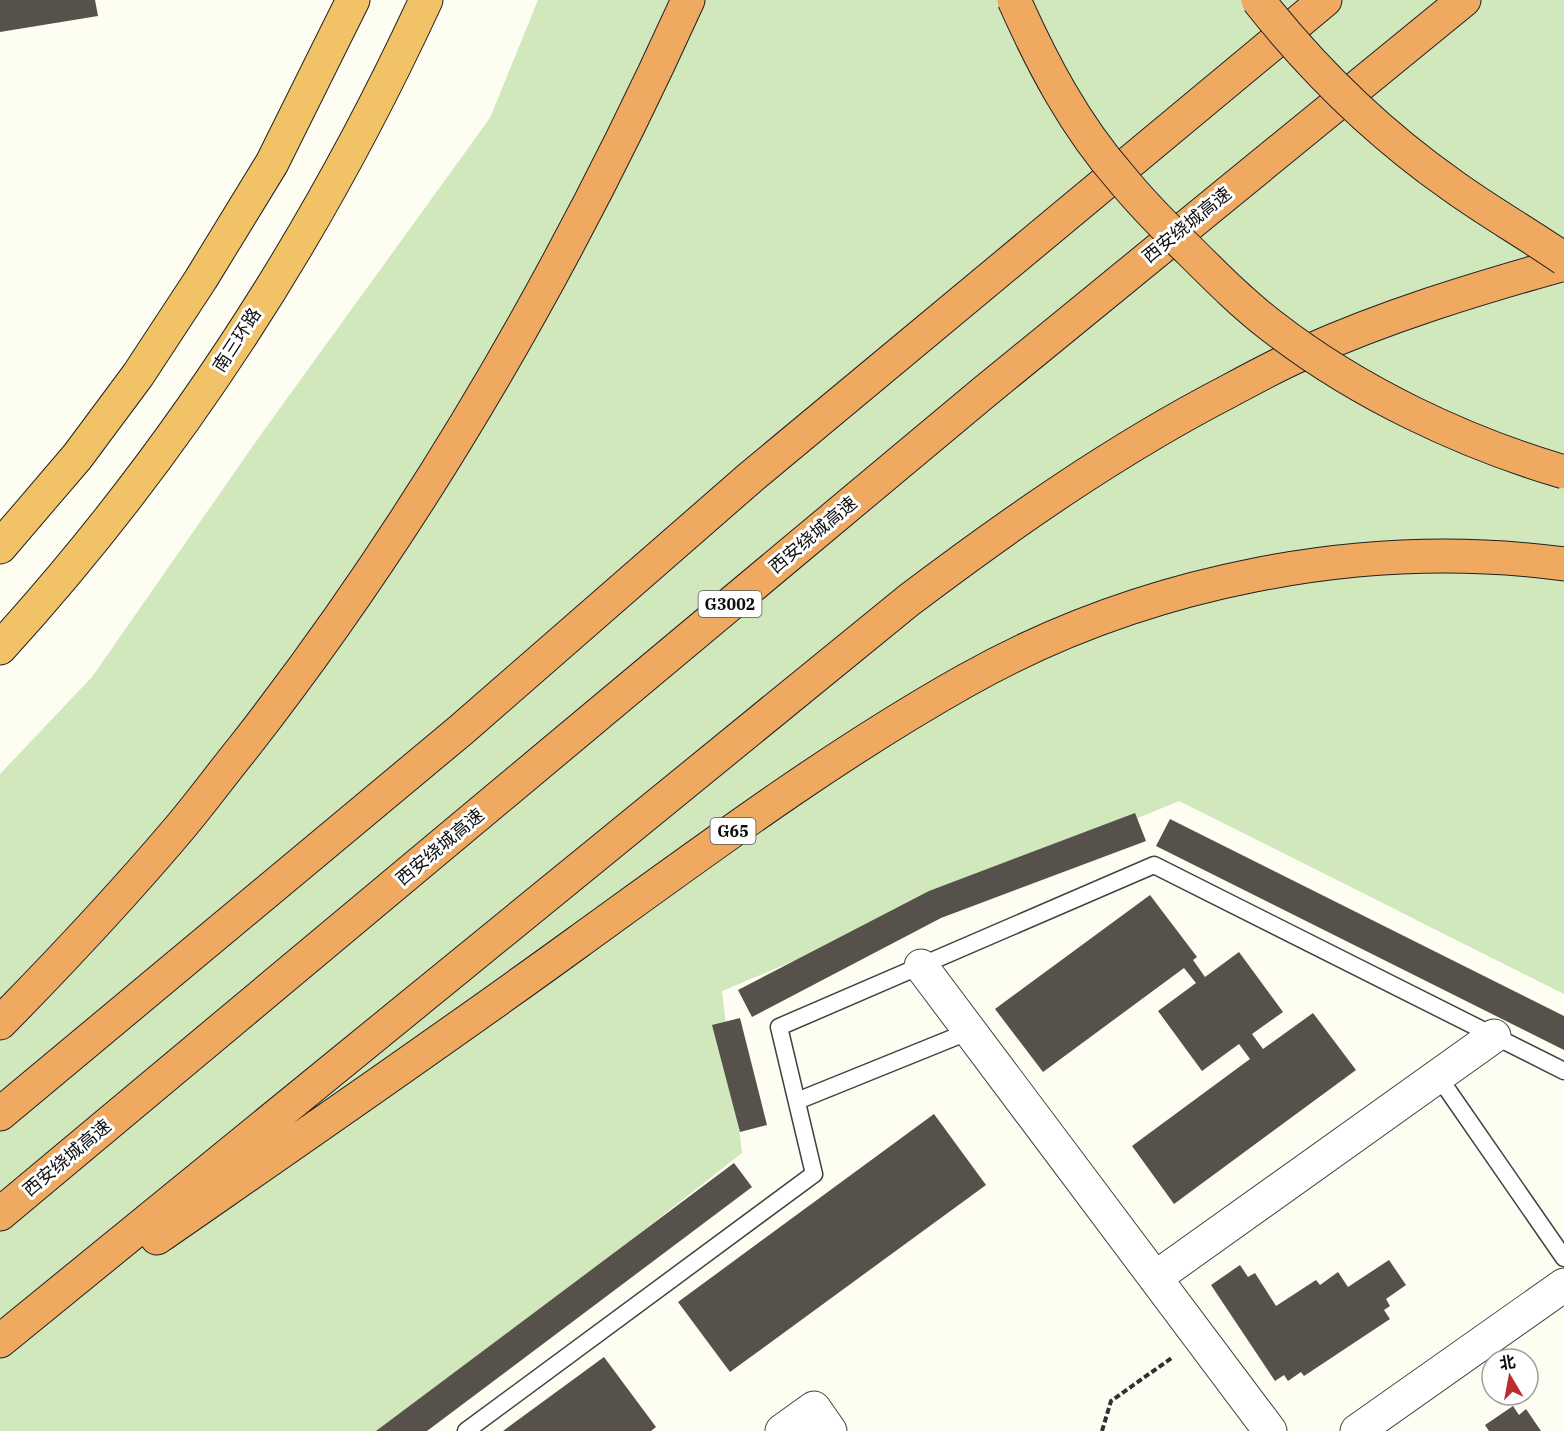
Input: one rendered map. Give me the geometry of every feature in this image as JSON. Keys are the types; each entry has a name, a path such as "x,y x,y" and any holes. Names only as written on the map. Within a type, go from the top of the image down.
{"highway":[{"path":"0,547 78,457 138,375 201,279 272,163 353,0"},
{"name":"南三环路","path":"0,648 100,532 181,426 239,339 308,229 371,114 426,0"},
{"path":"0,1023 92,928 179,829 268,716 360,589 417,503 486,391 569,245 642,102 688,0"},
{"path":"1014,0 1052,79 1119,177 1186,248 1272,327 1328,366 1392,403 1492,447 1564,472"},
{"path":"1258,0 1312,65 1408,152 1453,186 1564,259"},
{"path":"0,1114 452,738 751,477 1325,0"},
{"name":"西安绕城高速","path":"0,1214 983,393 1464,0"},
{"path":"0,1341 900,607 986,541 1129,446 1188,412 1300,354 1378,323 1564,264"},
{"name":"G65","path":"0,1347 499,999 715,844 895,723 968,679 1102,618 1178,593 1259,574 1344,561 1428,556 1483,556 1564,564"}],"street":[{"path":"921,966 1270,1431"},
{"path":"1155,1278 1494,1036"},
{"path":"1357,1431 1564,1285"},
{"path":"782,1431 814,1408 830,1431"}],"lane":[{"path":"466,1431 814,1174 779,1027 1154,865 1564,1071"},
{"path":"797,1101 970,1031"},
{"path":"1438,1076 1564,1258"}],"path":[{"path":"1102,1431 1111,1401 1200,1338"}],"green space":[{"path":"538,0 1564,0 1564,994 1179,801 722,991 742,1153 388,1431 0,1431 0,774 92,677 262,433 490,118"}],"building":[{"path":"0,0 95,0 98,16 0,32"},
{"path":"1135,813 1146,841 941,918 752,1017 738,990 929,891"},
{"path":"1170,819 1564,1016 1564,1050 1156,846"},
{"path":"1150,895 1197,957 1193,960 1205,977 1239,952 1283,1012 1252,1034 1263,1049 1313,1013 1356,1070 1174,1204 1132,1146 1250,1059 1239,1044 1202,1071 1158,1011 1196,983 1184,968 1043,1072 995,1009"},
{"path":"740,1018 767,1125 740,1132 712,1025"},
{"path":"934,1114 986,1185 730,1372 678,1302"},
{"path":"734,1163 752,1187 427,1431 376,1431"},
{"path":"1389,1260 1406,1285 1386,1299 1390,1306 1384,1310 1390,1319 1304,1376 1301,1372 1288,1381 1284,1375 1275,1381 1211,1285 1240,1265 1248,1277 1255,1273 1276,1306 1316,1280 1320,1285 1338,1272 1348,1287"},
{"path":"604,1357 656,1427 651,1431 503,1431"},
{"path":"1514,1407 1519,1415 1526,1409 1541,1431 1489,1431 1485,1425"}]}
